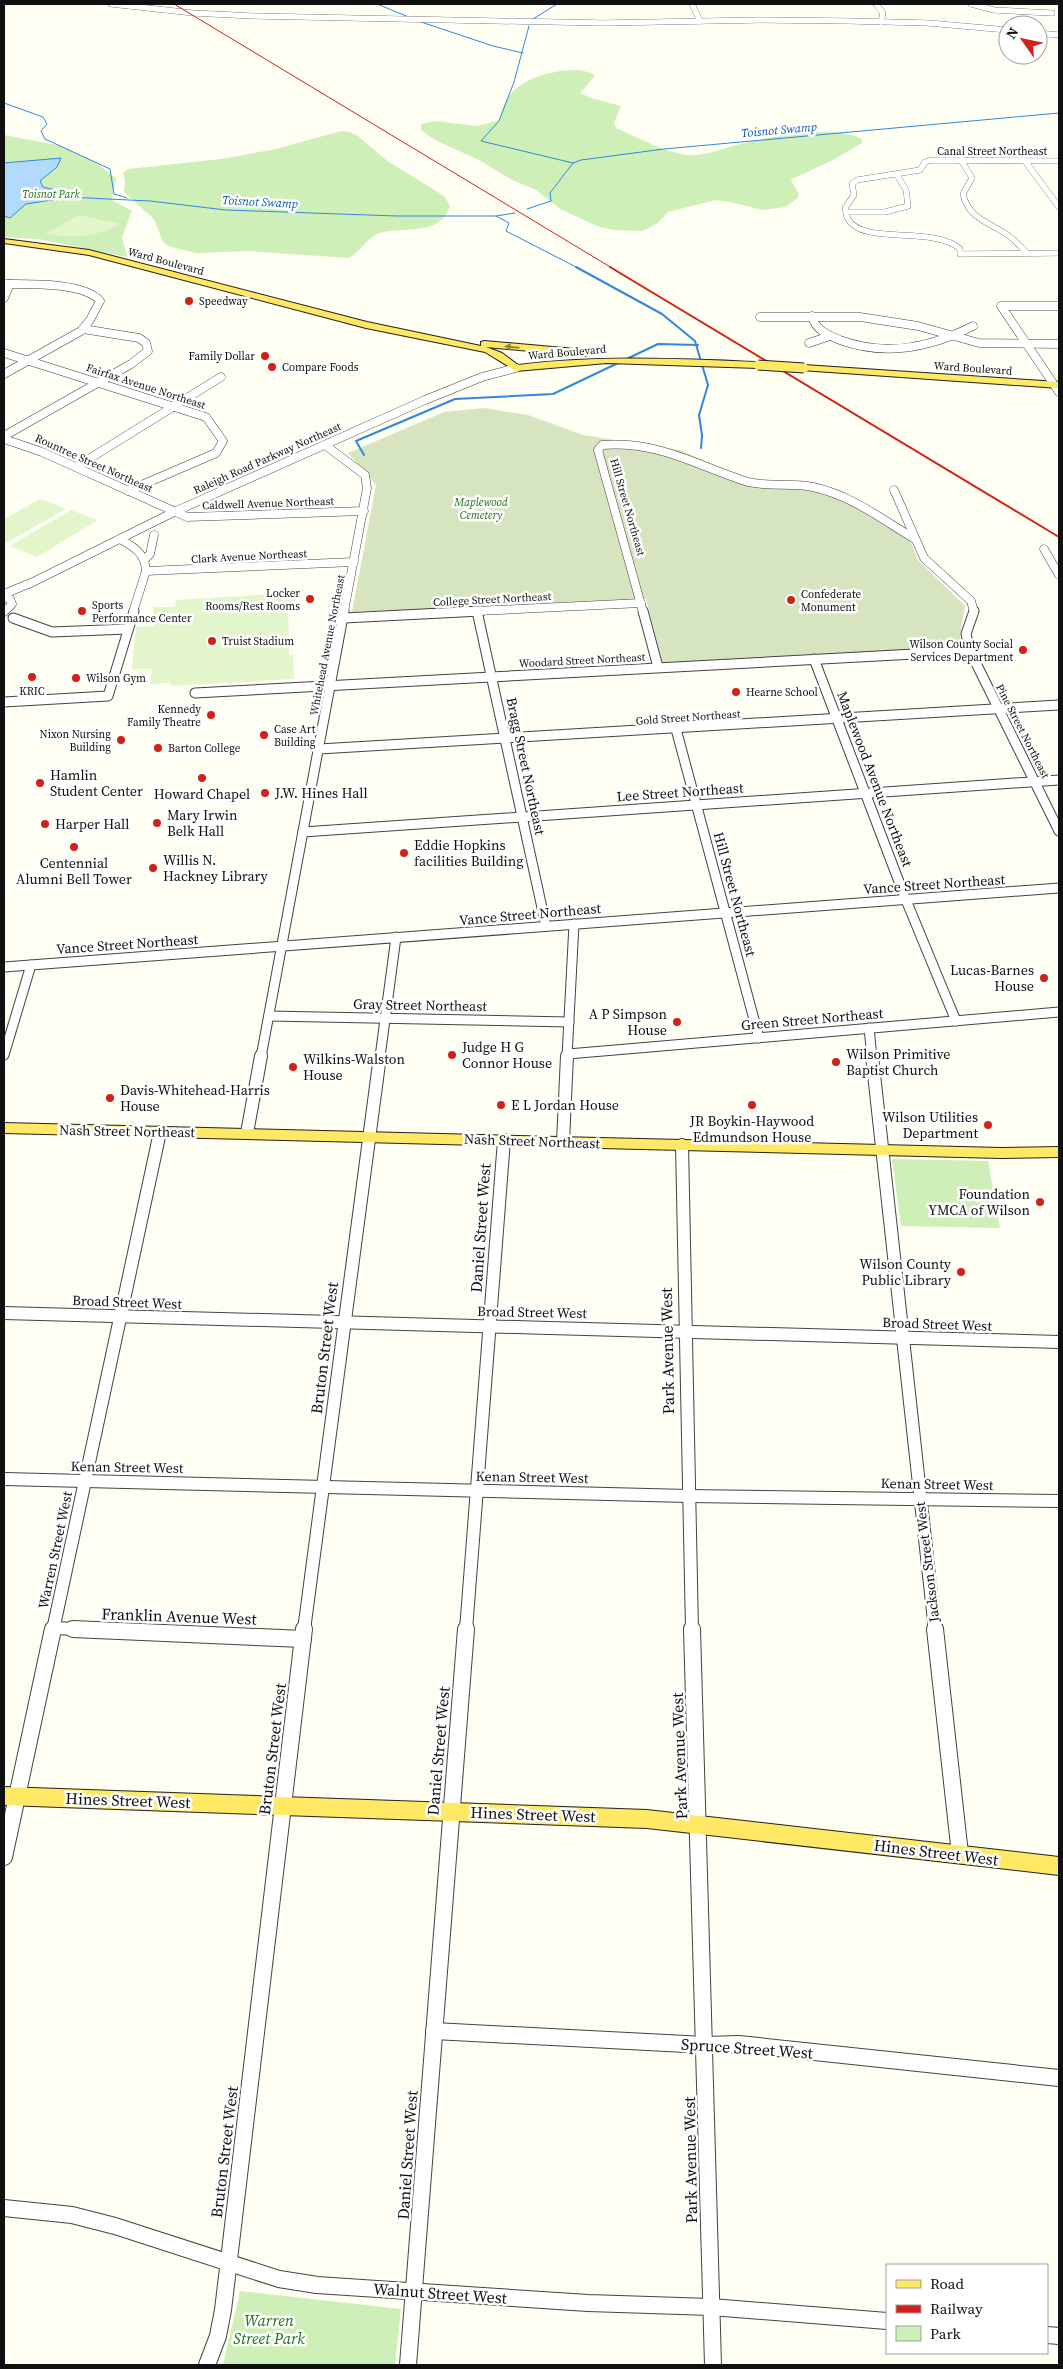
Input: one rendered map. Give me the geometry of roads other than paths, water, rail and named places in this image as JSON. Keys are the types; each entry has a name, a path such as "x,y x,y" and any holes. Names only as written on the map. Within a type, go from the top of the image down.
{"main road":[{"name":"Ward Boulevard","path":"4,241 89,253 332,317 423,338 488,350 499,355 516,368 570,362 648,359 804,368 1058,387"},
{"path":"423,338 648,359"},
{"name":"Nash Street Northeast","path":"4,1128 882,1150 1059,1152"},
{"name":"Hines Street West","path":"10,1796 580,1815 699,1824 1059,1866"}],"street":[{"path":"111,4 231,15 517,22 881,22 976,24 998,28"},
{"path":"692,4 700,21"},
{"path":"876,4 883,13 881,22"},
{"path":"970,4 984,9 1052,13"},
{"path":"978,12 984,9"},
{"path":"961,160 972,178 963,194 966,208 1012,238 1026,252"},
{"name":"Canal Street Northeast","path":"896,176 920,170 926,162 961,160 1059,161"},
{"path":"1025,161 1051,190 1059,207"},
{"path":"846,212 885,212 908,206 909,201 901,180 896,176 868,177 854,181 852,184 854,195 845,208 846,212 848,220 858,227 882,234 932,237 948,240 960,249 960,254 1059,253"},
{"path":"4,298 7,284 54,284 99,298 99,303 83,329 4,374"},
{"path":"1058,387 1002,312 1001,306 1059,306"},
{"path":"760,317 812,316 918,326 986,344 1059,344"},
{"path":"812,316 818,327 830,336 853,345 885,350 925,347 956,336 973,326"},
{"path":"4,438 144,356 148,351 147,346 135,337 83,329"},
{"path":"808,343 830,336"},
{"name":"Fairfax Avenue Northeast","path":"4,352 206,417 223,441 216,453 128,491"},
{"name":"Raleigh Road Parkway Northeast","path":"7,607 33,582 174,512 445,392 482,377 516,368"},
{"path":"76,467 221,377"},
{"name":"Rountree Street Northeast","path":"4,438 42,452 174,512"},
{"name":"Whitehead Avenue Northeast","path":"247,1133 364,511 367,478 324,445"},
{"name":"Hill Street Northeast","path":"658,667 598,450 602,445 655,447 675,452 744,481 798,486 826,491 851,502 915,539"},
{"name":"Pine Street Northeast","path":"894,490 915,539 930,564 970,601 974,612 966,634 970,651 1036,781 1059,831"},
{"name":"Caldwell Avenue Northeast","path":"174,512 192,517 364,511"},
{"path":"145,559 150,554 154,535"},
{"path":"4,702 108,696 146,571 145,559 139,550 120,539"},
{"path":"1044,548 1059,575"},
{"name":"Clark Avenue Northeast","path":"146,571 354,562"},
{"name":"College Street Northeast","path":"344,618 641,603"},
{"path":"7,607 52,632 128,629"},
{"name":"Bragg Street Northeast","path":"477,611 524,817 546,926"},
{"name":"Woodard Street Northeast","path":"195,692 970,651"},
{"name":"Maplewood Avenue Northeast","path":"814,659 906,900 956,1021"},
{"name":"Gold Street Northeast","path":"319,749 1059,705"},
{"name":"Hill Street Northeast","path":"676,729 727,913 758,1038"},
{"name":"Lee Street Northeast","path":"303,832 1059,780"},
{"name":"Vance Street Northeast","path":"4,967 1059,888"},
{"path":"563,1142 574,924"},
{"name":"Bruton Street West","path":"207,2365 218,2336 224,2310 283,1806 396,937"},
{"path":"4,1056 31,965"},
{"name":"Green Street Northeast","path":"568,1054 1059,1012"},
{"name":"Gray Street Northeast","path":"270,1016 569,1022"},
{"name":"Jackson Street West","path":"869,1028 919,1498 960,1854"},
{"name":"Warren Street West","path":"4,1857 10,1796 53,1628 160,1132"},
{"name":"Daniel Street West","path":"408,2365 504,1140"},
{"name":"Park Avenue West","path":"682,1145 688,1496 699,1824 713,2365"},
{"name":"Broad Street West","path":"4,1314 346,1324 684,1330 1059,1342"},
{"name":"Kenan Street West","path":"4,1479 688,1496 1059,1501"},
{"name":"Franklin Avenue West","path":"53,1628 304,1639"},
{"name":"Spruce Street West","path":"434,2031 739,2044 1059,2078"},
{"name":"Walnut Street West","path":"4,2208 72,2215 279,2279 317,2285 588,2302 711,2306 886,2321"}],"water":[{"path":"61,158 57,167 40,181 43,187 69,193 70,197 26,204 10,218 4,216 4,163"}],"waterway":[{"path":"377,4 411,18"},
{"path":"533,19 557,4"},
{"path":"421,22 493,46 522,53"},
{"path":"522,53 529,26"},
{"path":"522,53 514,82 499,121 481,141 573,163"},
{"path":"4,103 43,117 47,124 41,131 45,139 110,169 114,194 127,198"},
{"name":"Toisnot Swamp","path":"573,163 581,160 664,149 1059,113"},
{"name":"Toisnot Swamp","path":"527,209 551,201 550,193 573,163"},
{"name":"Toisnot Swamp","path":"67,197 150,201 226,210 397,216 496,216"},
{"name":"Toisnot Swamp","path":"496,216 515,213"},
{"path":"496,216 509,223 506,231 578,268"},
{"path":"576,267 662,314 695,341 696,345"},
{"path":"364,455 356,441 455,399 553,394 658,344 696,345"},
{"path":"696,345 708,385 699,415 702,435 701,448"}],"railway":[{"path":"174,4 612,268"},
{"path":"610,267 1059,537"}],"place":[{"name":"Speedway","path":"189,301"},
{"name":"Family Dollar","path":"265,356"},
{"name":"Compare Foods","path":"272,367"},
{"name":"Locker Rooms/Rest Rooms","path":"310,599"},
{"name":"Confederate Monument","path":"791,600"},
{"name":"Sports Performance Center","path":"82,611"},
{"name":"Truist Stadium","path":"212,641"},
{"name":"Wilson County Social Services Department","path":"1023,650"},
{"name":"KRIC","path":"32,677"},
{"name":"Wilson Gym","path":"76,678"},
{"name":"Hearne School","path":"736,692"},
{"name":"Kennedy Family Theatre","path":"211,715"},
{"name":"Case Art Building","path":"264,735"},
{"name":"Nixon Nursing Building","path":"121,740"},
{"name":"Barton College","path":"158,748"},
{"name":"Howard Chapel","path":"202,778"},
{"name":"Hamlin Student Center","path":"40,783"},
{"name":"J.W. Hines Hall","path":"265,793"},
{"name":"Mary Irwin Belk Hall","path":"157,823"},
{"name":"Harper Hall","path":"45,824"},
{"name":"Centennial Alumni Bell Tower","path":"74,847"},
{"name":"Eddie Hopkins facilities Building","path":"404,853"},
{"name":"Willis N. Hackney Library","path":"153,868"},
{"name":"Lucas-Barnes House","path":"1044,978"},
{"name":"A P Simpson House","path":"677,1022"},
{"name":"Judge H G Connor House","path":"452,1055"},
{"name":"Wilson Primitive Baptist Church","path":"836,1062"},
{"name":"Wilkins-Walston House","path":"293,1067"},
{"name":"Davis-Whitehead-Harris House","path":"110,1098"},
{"name":"E L Jordan House","path":"501,1105"},
{"name":"JR Boykin-Haywood Edmundson House","path":"752,1105"},
{"name":"Wilson Utilities Department","path":"988,1125"},
{"name":"Foundation YMCA of Wilson","path":"1040,1202"},
{"name":"Wilson County Public Library","path":"961,1272"}],"park label":[{"name":"Toisnot Park","path":"51,194"},
{"name":"Maplewood Cemetery","path":"481,508"},
{"name":"Warren Street Park","path":"269,2329"}]}
